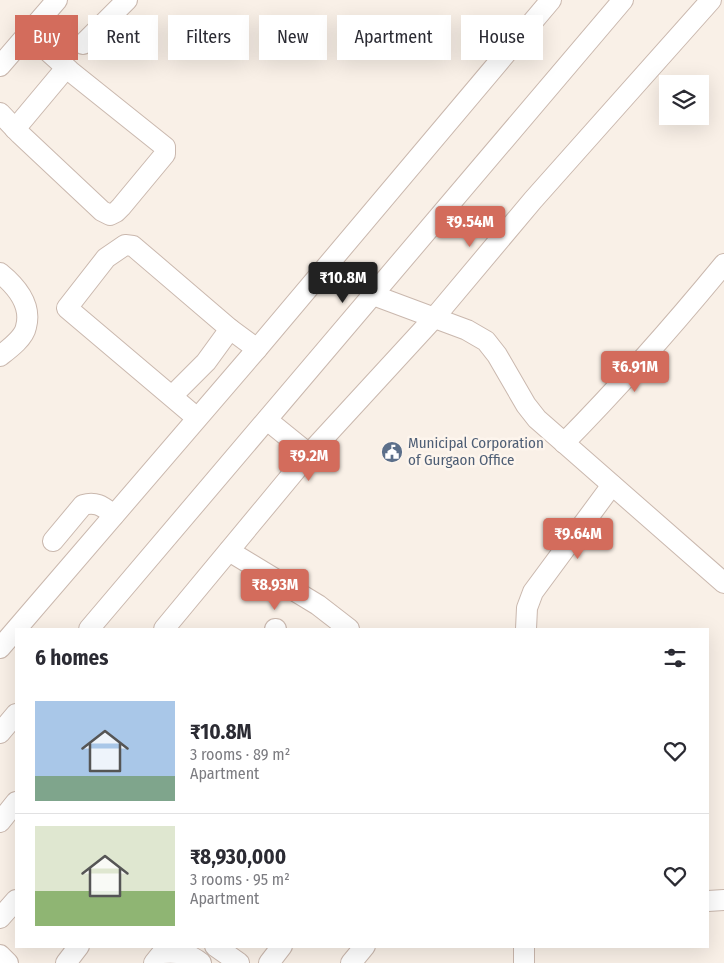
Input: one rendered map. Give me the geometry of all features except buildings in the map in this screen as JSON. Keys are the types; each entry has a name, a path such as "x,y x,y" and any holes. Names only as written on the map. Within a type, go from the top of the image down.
{"street":[{"path":"44,15 57,0"},
{"path":"83,44 127,0"},
{"path":"17,628 257,349 551,0"},
{"path":"90,628 622,0"},
{"path":"165,628 308,454 434,318 533,200 711,0"},
{"path":"0,66 15,48"},
{"path":"0,113 102,211 110,215 116,212 165,154 165,147 57,60"},
{"path":"15,129 66,68"},
{"path":"197,418 67,308 106,258 125,245 133,246 230,329 257,349"},
{"path":"564,443 598,409 680,317 724,264"},
{"path":"0,274 21,294 27,309 26,328 14,344 0,356"},
{"path":"373,295 468,330 486,341 497,355 526,405 537,419 724,582"},
{"path":"172,395 206,362 230,329"},
{"path":"267,420 308,454"},
{"path":"526,628 527,608 533,592 612,485"},
{"path":"53,541 83,505 90,503 98,504 114,515"},
{"path":"229,551 318,605 348,628"},
{"path":"0,648 15,630"},
{"path":"0,733 15,715"},
{"path":"0,822 15,803"},
{"path":"709,901 724,900"},
{"path":"0,918 15,901"},
{"path":"66,963 77,948"},
{"path":"218,948 239,963"},
{"path":"269,963 280,948"},
{"path":"351,963 363,948"},
{"path":"524,948 524,963"},
{"path":"154,963 162,953 177,952 193,956 201,963"},
{"path":"0,955 8,963"}],"place":[{"name":"Municipal Corporation of Gurgaon Office","path":"392,452"}]}
